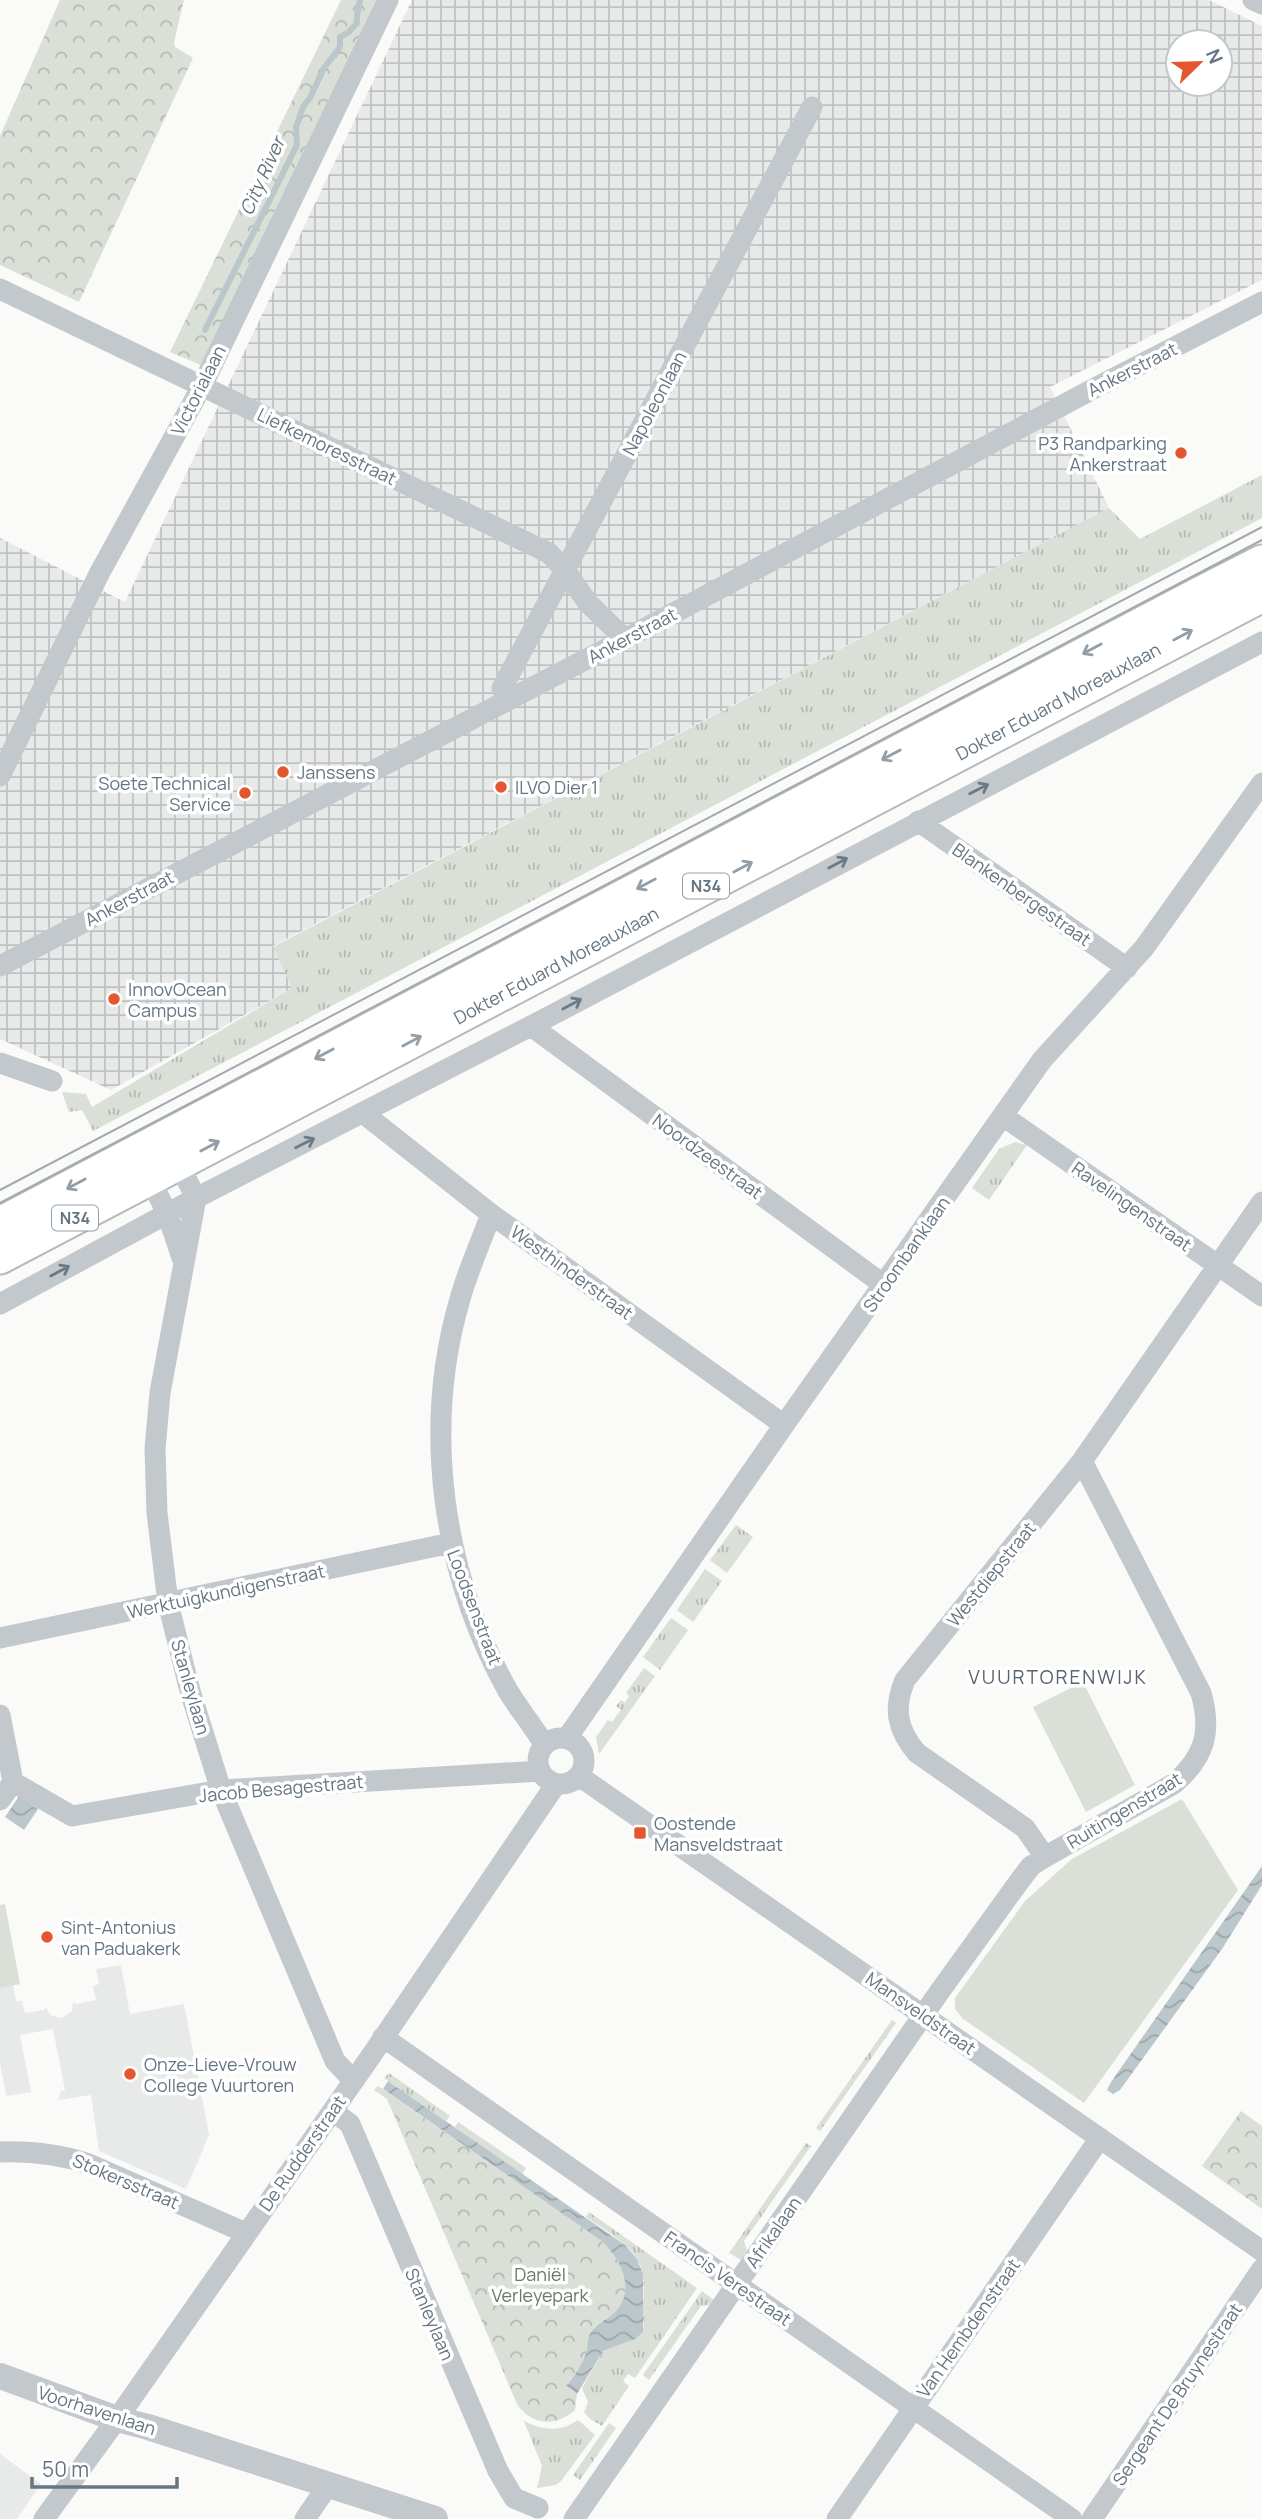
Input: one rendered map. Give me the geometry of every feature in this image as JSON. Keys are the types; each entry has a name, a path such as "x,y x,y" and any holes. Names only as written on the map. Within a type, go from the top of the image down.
{"main road":[{"name":"Dokter Eduard Moreauxlaan","path":"0,1257 157,1158 1262,562"},
{"name":"Dokter Eduard Moreauxlaan","path":"0,1224 157,1158 1262,595"}],"street":[{"name":"Victorialaan","path":"0,776 99,574 202,386 388,0"},
{"path":"1253,0 1262,4"},
{"name":"Napoleonlaan","path":"507,700 502,688 812,107"},
{"name":"Liefkemoresstraat","path":"0,289 549,553 565,569 588,603 625,639"},
{"name":"Ankerstraat","path":"0,965 1262,302"},
{"path":"0,1304 167,1213 531,1026 1262,642"},
{"name":"Stroombanklaan","path":"567,1738 1042,1060 1127,968 1262,783"},
{"name":"Blankenbergestraat","path":"918,821 1127,968"},
{"name":"Noordzeestraat","path":"531,1026 884,1285"},
{"path":"0,1063 52,1081"},
{"name":"Westhinderstraat","path":"363,1113 491,1214 784,1425"},
{"name":"Ravelingenstraat","path":"1003,1116 1262,1296"},
{"path":"157,1158 196,1198"},
{"name":"Stanleylaan","path":"157,1158 167,1213 179,1244 184,1267"},
{"name":"Stanleylaan","path":"196,1198 160,1393 155,1449 157,1513 168,1603 190,1691 221,1790 335,2061 353,2080"},
{"name":"Westdiepstraat","path":"1045,1857 1025,1828 917,1753 906,1741 899,1727 899,1695 905,1680 1082,1461 1262,1202"},
{"name":"Loodsenstraat","path":"491,1214 460,1299 443,1376 441,1474 457,1569 480,1630 508,1691 544,1744"},
{"name":"Ruitingenstraat","path":"924,2015 1031,1866 1175,1783 1190,1770 1201,1750 1206,1733 1206,1713 1201,1693 1082,1461"},
{"name":"Werktuigkundigenstraat","path":"0,1638 451,1543"},
{"path":"0,1715 13,1782 0,1800"},
{"path":"555,1738 567,1738 582,1750 585,1759 579,1776 568,1783 548,1777 537,1761 544,1744 555,1738"},
{"name":"Mansveldstraat","path":"579,1776 1262,2251"},
{"name":"Jacob Besagestraat","path":"13,1782 72,1816 221,1790 548,1777"},
{"name":"De Rudderstraat","path":"44,2519 117,2419 383,2037 548,1777"},
{"name":"Afrikalaan","path":"574,2519 924,2015"},
{"name":"Francis Verestraat","path":"383,2037 1072,2519"},
{"name":"Stanleylaan","path":"332,2111 350,2124 498,2471 514,2498 538,2508"},
{"name":"Van Hembdenstraat","path":"837,2519 1100,2138"},
{"name":"Stokersstraat","path":"0,2152 39,2151 65,2156 125,2179 246,2233"},
{"name":"Sergeant De Bruynestraat","path":"1092,2519 1262,2269"},
{"name":"Voorhavenlaan","path":"0,2376 117,2419 435,2519"},
{"path":"305,2519 329,2484"}],"shaded area":[{"path":"412,0 1209,0 1262,26 1262,280 1050,387 1109,508 273,946 292,988 111,1090 0,1039 0,538 125,602"},
{"name":"Onze-Lieve-Vrouw College Vuurtoren","path":"121,1965 130,2014 184,2004 209,2135 186,2189 99,2151 91,2095 58,2100 61,2091 65,2090 53,2029 20,2035 31,2092 6,2096 0,2062 0,1988 13,1985 16,2001 22,2001 25,2013 44,2010 46,2007 50,2015 62,2018 72,2011 73,2002 76,2004 96,2000 93,1986 99,1984 96,1969"},
{"path":"0,2454 41,2484 17,2519 0,2519"}],"green space":[{"path":"60,0 184,0 174,42 175,47 193,58 79,302 0,265 0,136"},
{"path":"341,0 381,0 203,366 170,352"},
{"path":"1262,475 1262,518 93,1131 82,1110 69,1112 62,1092 86,1094 92,1107 292,988 273,947 1109,508 1140,539"},
{"path":"1015,1142 1027,1145 989,1200 972,1188 999,1149"},
{"path":"736,1525 753,1537 727,1573 710,1560"},
{"path":"705,1569 722,1581 693,1622 677,1610"},
{"path":"671,1618 688,1630 660,1670 643,1657"},
{"path":"644,1668 655,1676 599,1754 596,1737 608,1720 612,1722 621,1710 616,1706 621,1700 625,1703 629,1696 626,1693"},
{"path":"1083,1682 1135,1785 1086,1812 1033,1707"},
{"path":"1182,1799 1238,1890 1084,2103 962,2018 955,2009 955,1998 1025,1901 1072,1859"},
{"path":"5,1904 20,1984 0,1988 0,1905"},
{"path":"892,2020 896,2023 820,2131 816,2128"},
{"path":"389,2073 450,2116 446,2121 384,2078"},
{"name":"Daniël Verleyepark","path":"378,2086 603,2242 615,2257 623,2275 625,2293 616,2311 596,2325 591,2332 583,2362 566,2386 577,2394 575,2410 568,2416 544,2422 529,2417 517,2404 387,2099 374,2090"},
{"path":"1241,2111 1262,2126 1262,2209 1202,2166"},
{"path":"458,2122 526,2168 522,2175 455,2127"},
{"path":"806,2143 811,2146 744,2241 747,2250 741,2260 729,2253"},
{"path":"589,2212 697,2288 635,2378 628,2374 623,2381 629,2386 602,2426 584,2412 588,2402 582,2388 603,2351 627,2342 644,2327 643,2276 636,2257 621,2242 586,2217"},
{"path":"702,2291 714,2300 709,2305 701,2306 649,2380 643,2375"},
{"path":"578,2420 595,2435 561,2481 556,2485 537,2488 542,2466 524,2421 551,2429 564,2427"},
{"path":"609,2423 616,2428 580,2480 573,2475"}],"water":[{"path":"19,1796 38,1809 24,1830 5,1817"},
{"path":"1262,1866 1262,1885 1222,1949 1120,2090 1113,2094 1107,2090 1111,2082"},
{"path":"388,2081 625,2245 637,2259 643,2274 643,2332 635,2339 603,2351 577,2394 566,2386 582,2362 590,2335 596,2326 616,2311 625,2293 623,2275 615,2257 603,2242 383,2089"}],"waterway":[{"name":"City River","path":"205,330 297,145 296,127 303,107 324,68 340,47 340,37 357,23 360,0"}],"tram line":[{"path":"0,1190 1262,527"},
{"path":"0,1203 1262,540"}],"place":[{"name":"P3 Randparking Ankerstraat","path":"1181,453"},
{"name":"Janssens","path":"283,772"},
{"name":"ILVO Dier 1","path":"501,787"},
{"name":"Soete Technical Service","path":"245,793"},
{"name":"InnovOcean Campus","path":"114,999"},
{"name":"Oostende Mansveldstraat","path":"640,1833"},
{"name":"Sint-Antonius van Paduakerk","path":"47,1937"},
{"name":"Onze-Lieve-Vrouw College Vuurtoren","path":"130,2074"}],"district":[{"name":"VUURTORENWIJK","path":"1058,1677"}]}
